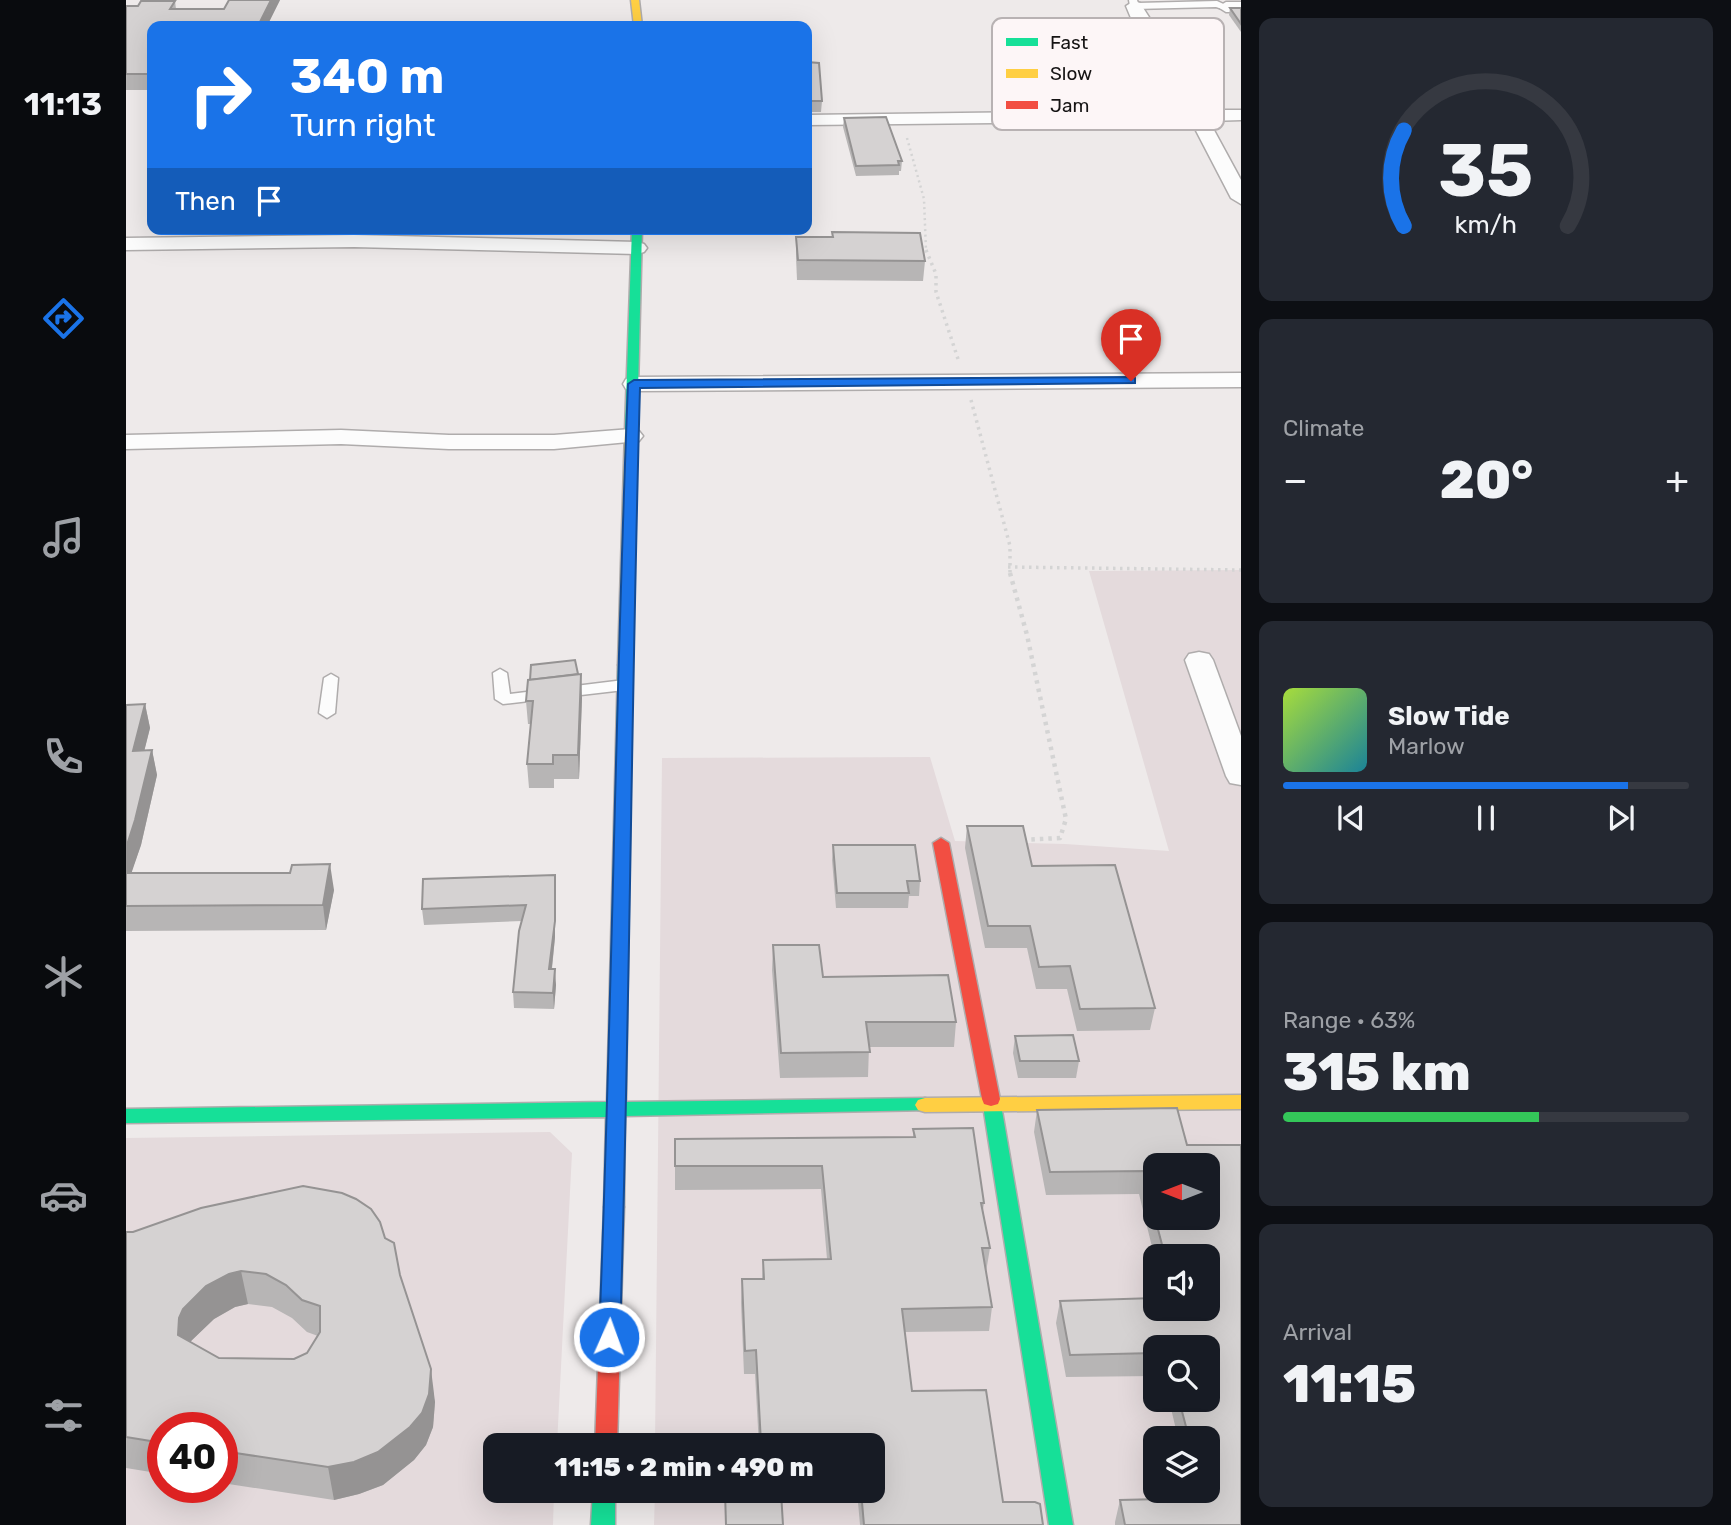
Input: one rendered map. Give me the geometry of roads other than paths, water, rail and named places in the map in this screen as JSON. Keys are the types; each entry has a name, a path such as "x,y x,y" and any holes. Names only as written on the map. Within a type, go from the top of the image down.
{"street":[{"path":"635,0 637,21"},
{"path":"812,120 992,116"},
{"path":"1204,130 1241,198"},
{"path":"126,244 637,238 624,685 618,1107 606,1433"},
{"path":"634,384 1241,380"},
{"path":"126,442 341,437 449,442 554,442 631,436"},
{"path":"1199,660 1241,776"},
{"path":"941,843 992,1105 1061,1525"},
{"path":"126,1116 618,1107 1241,1102"},
{"path":"603,1525 604,1503"}],"lane":[{"path":"1133,3 1217,4 1234,7"},
{"path":"500,673 503,699 624,685"},
{"path":"327,713 331,678"}]}
